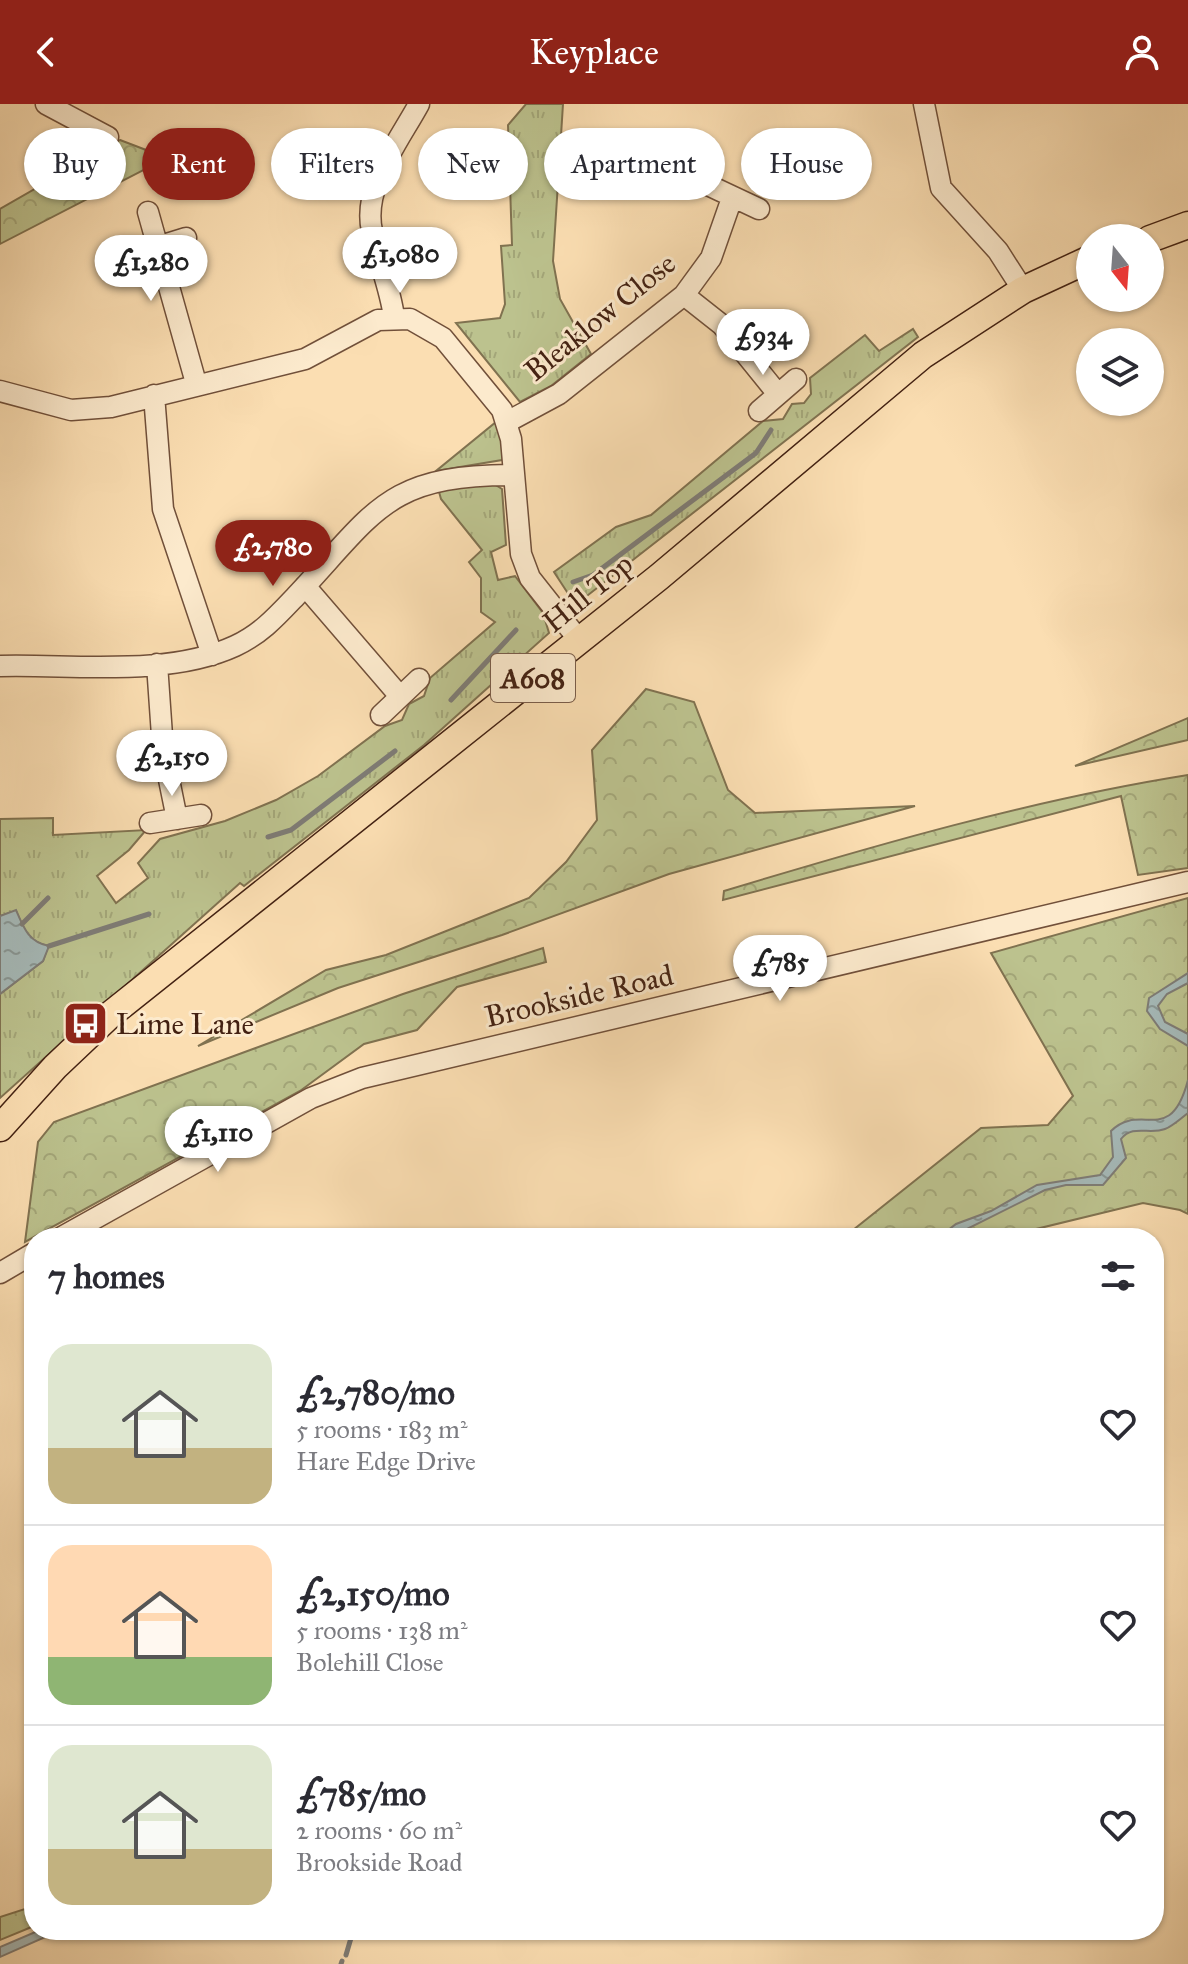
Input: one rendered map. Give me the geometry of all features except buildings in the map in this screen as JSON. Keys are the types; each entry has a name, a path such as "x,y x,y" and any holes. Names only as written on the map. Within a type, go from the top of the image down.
{"main road":[{"path":"1164,234 1188,225"},
{"name":"Hill Top","path":"0,1128 55,1067 121,1005 579,640 923,355 1023,290 1076,265"}],"street":[{"path":"46,104 74,128"},
{"path":"394,317 371,228 370,208 373,189 419,104"},
{"path":"924,104 941,188 998,251 1023,290"},
{"path":"725,194 759,209"},
{"name":"Bleaklow Close","path":"507,422 559,394 684,295 711,258 732,198"},
{"path":"148,212 196,383"},
{"path":"157,247 186,238"},
{"path":"684,295 722,325 777,393"},
{"path":"0,391 71,410 111,407 196,383 305,359 378,320 394,317 428,327 443,338 497,402 507,422 521,554 530,578 579,640"},
{"path":"759,411 796,379"},
{"path":"154,395 163,509 212,655"},
{"path":"0,666 157,664 194,661 212,655 263,631 348,535 406,491 458,476 513,475"},
{"path":"305,586 398,694"},
{"path":"157,664 163,750 177,819"},
{"path":"381,715 398,694 419,679"},
{"path":"150,823 201,815"},
{"name":"Brookside Road","path":"78,1228 311,1098 362,1078 815,973 1114,897 1188,882"},
{"path":"0,1273 24,1259"}],"green space":[{"path":"526,104 563,104 561,128 544,128 544,200 557,200 553,261 560,299 591,354 551,386 520,402 456,323 500,318 505,304 501,246 512,245 510,200 528,200 528,128 508,128"},
{"path":"126,142 142,148 142,171 126,179"},
{"path":"24,195 24,200 85,200 0,244 0,209"},
{"path":"913,329 918,337 583,599 569,595 554,572 616,527 651,515 763,421 783,419 792,404 804,403 811,394 810,378 865,335 879,351"},
{"path":"496,422 507,452 502,460 436,471"},
{"path":"494,484 502,489 506,545 491,552 498,580 515,576 543,613 549,633 424,745 244,886 240,883 0,1098 0,994 43,961 48,946 31,938 16,911 0,916 0,819 53,818 53,835 146,830 129,850 97,876 116,903 148,878 138,863 160,839 225,821 276,800 318,776 385,726 402,720 409,704 424,696 430,678 495,622 481,612 481,578 469,562 482,550 441,499 438,488"},
{"path":"646,689 694,702 728,790 755,813 915,806 669,874 502,935 338,988 198,1046 326,970 386,955 529,898 566,862 597,820 592,750"},
{"path":"1188,718 1188,740 1075,766"},
{"path":"1188,775 1188,868 1138,875 1121,796 723,900 724,891 896,841 1071,797"},
{"path":"1188,898 1188,1214 1143,1203 1040,1228 856,1228 981,1128 1048,1125 1073,1096 991,953"},
{"path":"543,948 546,962 457,987 417,1030 364,1044 300,1091 50,1228 27,1228 38,1142 54,1122 403,994"},
{"path":"24,1909 24,1930 0,1940 0,1917"}],"water":[{"path":"16,910 32,938 49,946 43,961 0,994 0,916"},
{"path":"1188,973 1188,983 1167,994 1158,1006 1165,1022 1188,1034 1188,1046 1160,1029 1147,1011 1149,998"},
{"path":"1188,1080 1188,1113 1165,1129 1131,1132 1121,1139 1126,1158 1103,1185 1066,1185 1045,1190 969,1228 951,1228 991,1211 1037,1185 1100,1175 1113,1157 1111,1131 1133,1120 1164,1118 1173,1112"},
{"path":"24,1937 24,1940 38,1940 0,1957 0,1947"}],"waterway":[{"path":"573,582 593,575 756,453 771,430"},
{"path":"451,700 516,630"},
{"path":"268,837 291,830 395,751"},
{"path":"22,924 48,898"},
{"path":"49,946 149,914"},
{"path":"346,1955 350,1940"}],"place":[{"name":"Lime Lane","path":"85,1024"}]}
